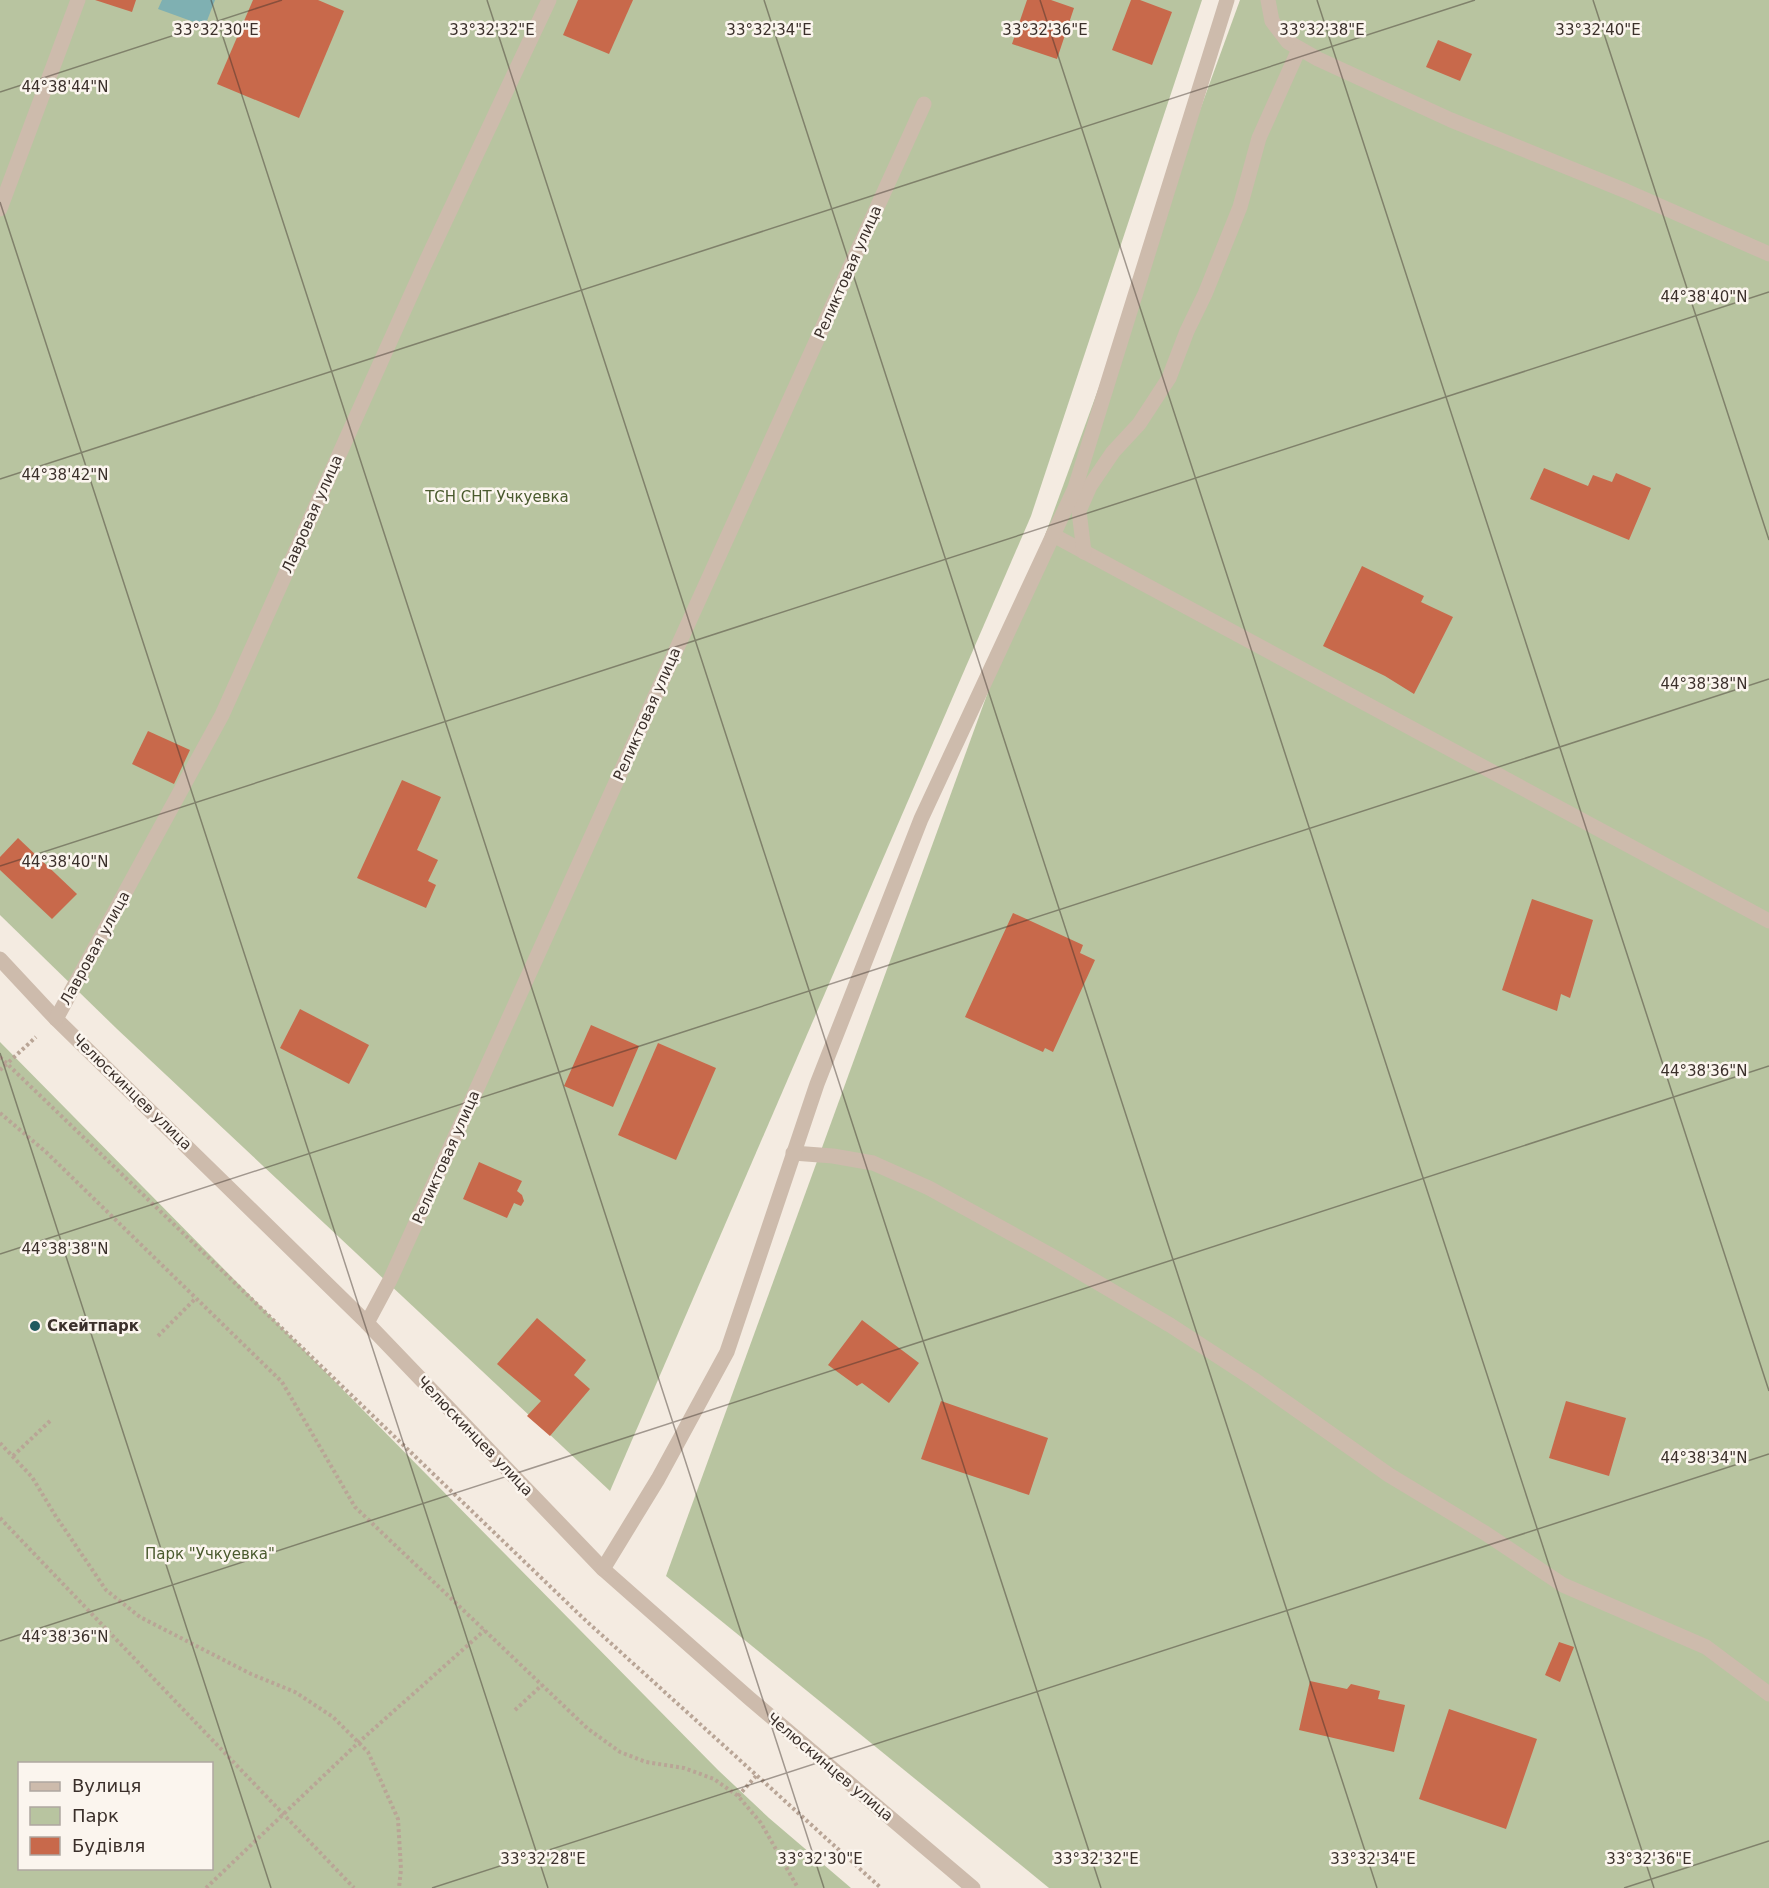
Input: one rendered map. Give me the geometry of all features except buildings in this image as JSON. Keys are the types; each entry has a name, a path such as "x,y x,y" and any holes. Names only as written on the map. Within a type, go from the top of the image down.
{"street":[{"path":"0,209 78,0"},
{"name":"Лавровая улица","path":"56,1019 222,715 423,268 549,0"},
{"path":"603,1569 658,1479 727,1352 817,1084 921,819 1075,488 1227,0"},
{"path":"1268,0 1272,21 1288,42 1318,59 1451,120 1626,191 1769,254"},
{"path":"1084,552 1079,511 1090,486 1113,452 1139,424 1169,378 1240,207 1259,138 1299,48"},
{"name":"Реликтовая улица","path":"367,1323 395,1269 924,104"},
{"path":"1053,535 1769,921"},
{"name":"Челюскинцев улица","path":"0,959 56,1019 367,1323 603,1569 749,1698 973,1888"},
{"path":"793,1154 833,1156 873,1163 929,1188 1054,1257 1188,1337 1253,1379 1389,1475 1485,1533 1563,1585 1706,1647 1769,1694"}],"path":[{"path":"0,1070 56,1019"},
{"path":"0,1057 583,1618 881,1888"},
{"path":"0,1113 46,1152 282,1382 355,1507 587,1728 620,1752 646,1762 694,1771 714,1779 738,1796 761,1823 798,1888"},
{"path":"158,1336 196,1298"},
{"path":"13,1456 51,1420"},
{"path":"1,1443 32,1477 106,1590 140,1617 251,1674 295,1692 333,1717 368,1752 398,1819 401,1869 399,1888"},
{"path":"0,1518 354,1888"},
{"path":"206,1888 359,1742 485,1630"},
{"path":"515,1710 542,1685"},
{"path":"738,1796 757,1775"}],"green space":[{"name":"ТСН СНТ Учкуевка","path":"0,0 1202,0 1031,516 610,1491 117,1029 0,915"},
{"path":"1240,0 1769,0 1769,1888 1049,1888 666,1576"},
{"name":"Парк \"Учкуевка\"","path":"0,1042 718,1770 769,1818 851,1888 0,1888"}],"water":[{"path":"162,0 215,0 205,26 158,9"}],"place":[{"name":"Скейтпарк","path":"35,1326"}]}
